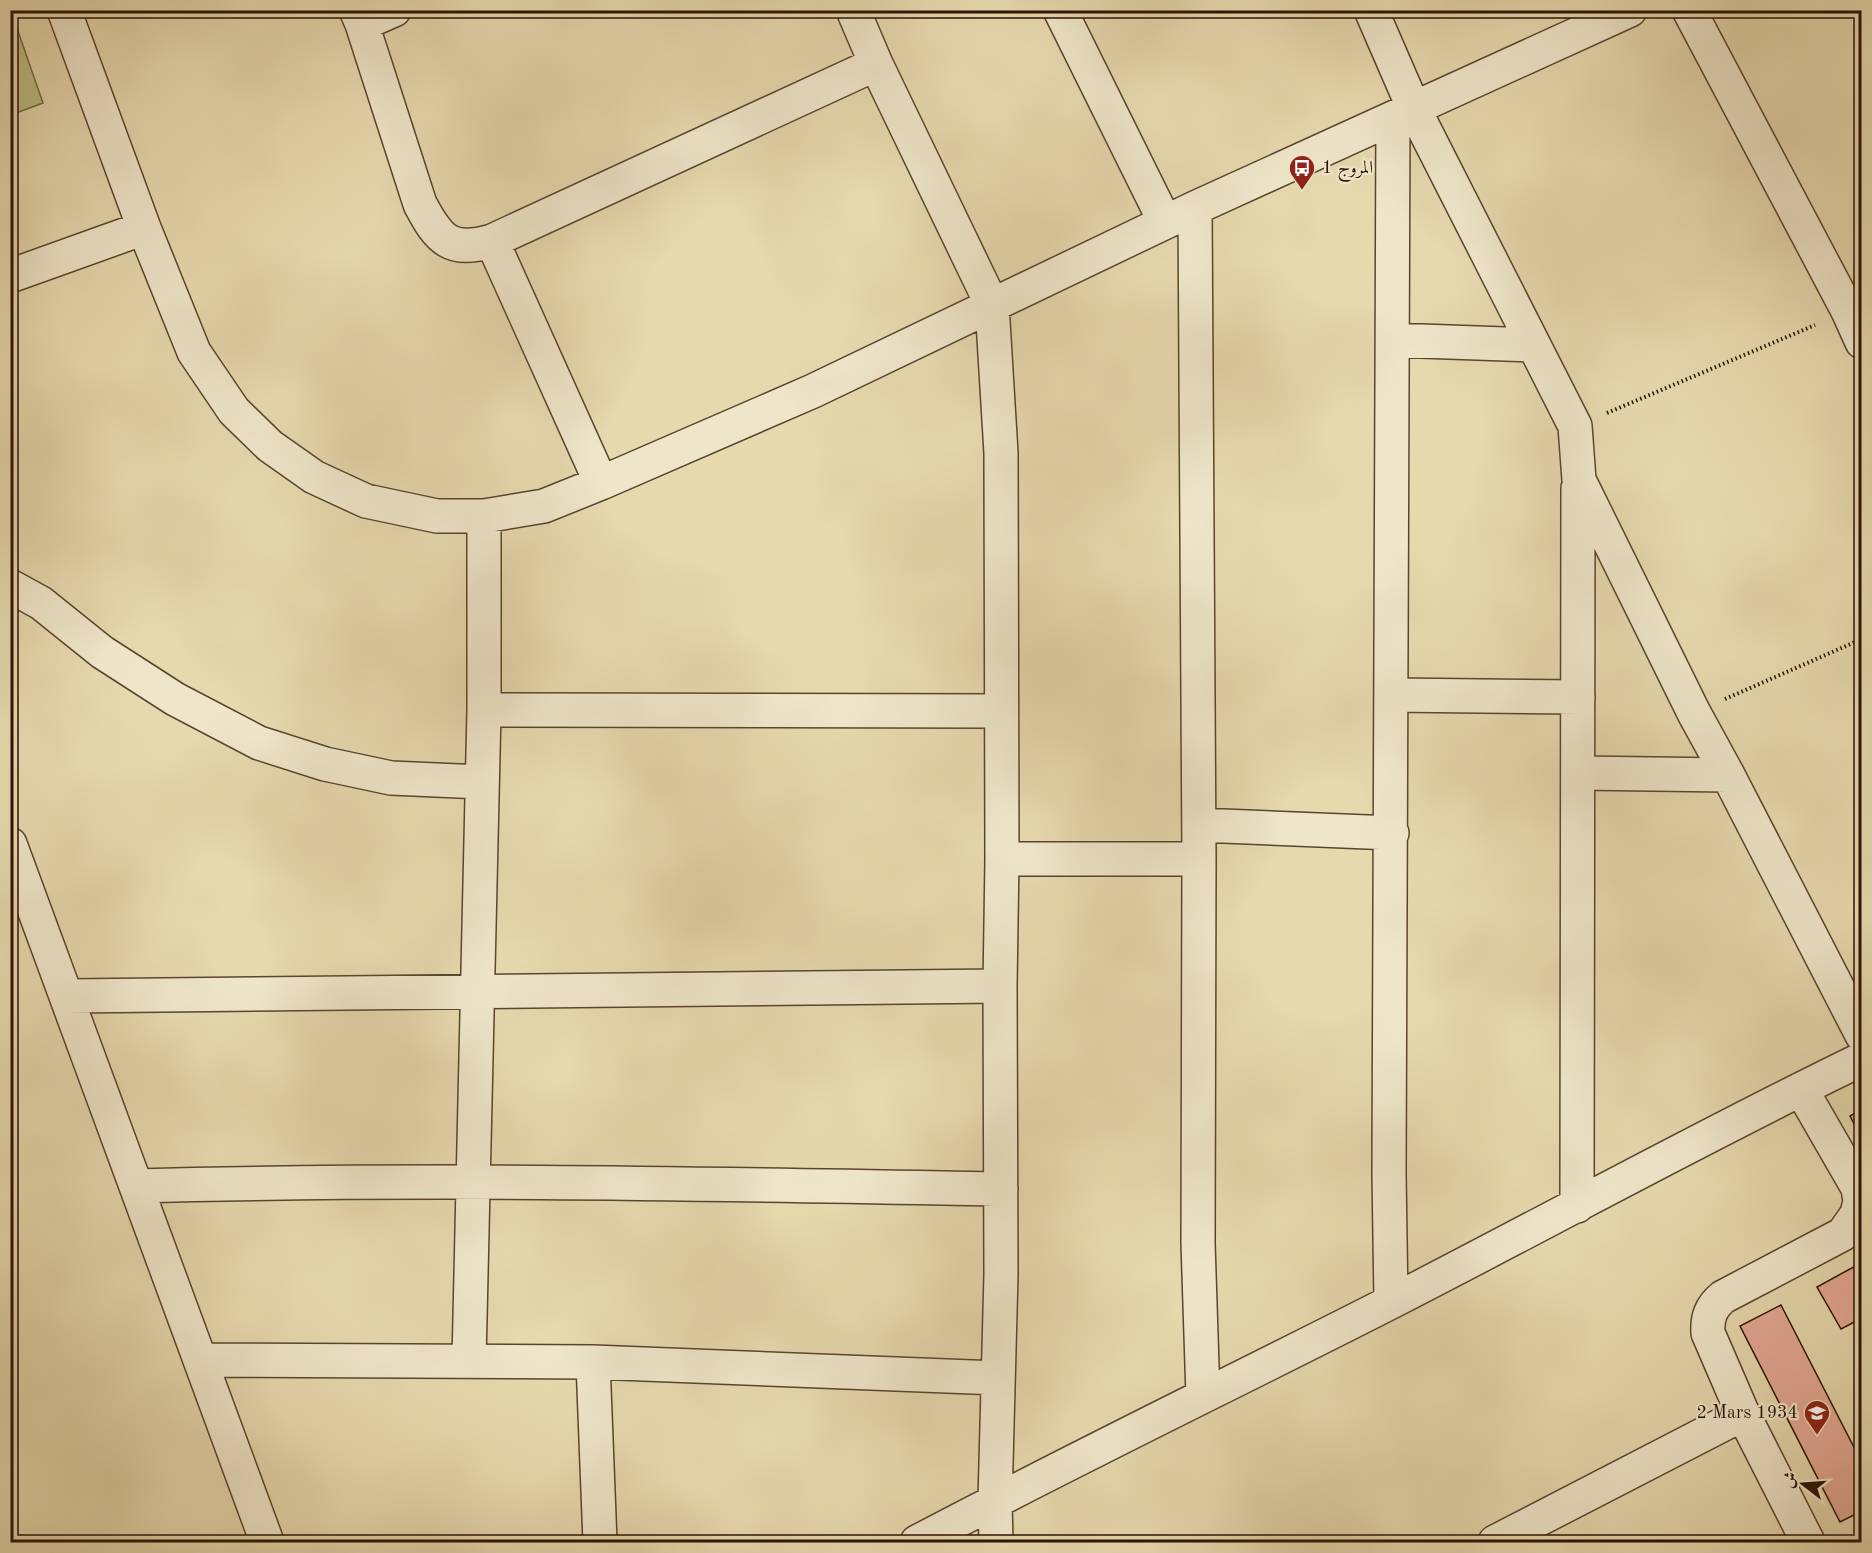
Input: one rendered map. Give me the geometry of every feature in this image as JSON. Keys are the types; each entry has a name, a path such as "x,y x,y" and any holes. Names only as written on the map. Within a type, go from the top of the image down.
{"street":[{"path":"64,10 144,228 194,352 234,411 270,446 314,477 366,501 437,516 484,516 544,506 601,483 813,391 1195,208 1630,10"},
{"path":"394,10 359,17 420,204 429,222 440,235 455,245 471,247 492,241 876,64"},
{"path":"853,10 876,64 992,304 1001,453 1001,1274 996,1542"},
{"path":"1060,10 1165,222"},
{"path":"1371,10 1404,114 1533,345 1575,426 1578,480 1576,1206"},
{"path":"1689,10 1848,311 1862,342"},
{"path":"1391,1302 1389,1173 1393,340 1404,114"},
{"path":"1195,208 1199,825 1198,1243 1203,1396"},
{"path":"10,276 144,228"},
{"path":"492,241 601,483"},
{"path":"1393,340 1533,345"},
{"path":"1578,480 1694,713 1862,1035"},
{"path":"470,1361 472,1182 484,710 484,516"},
{"path":"10,586 41,603 102,652 175,699 259,743 326,764 391,778 482,782"},
{"path":"1392,695 1578,697"},
{"path":"484,710 1001,711"},
{"path":"1578,773 1728,775"},
{"path":"1199,825 1392,833"},
{"path":"10,844 68,996 267,1542"},
{"path":"1002,859 1199,859"},
{"path":"68,996 593,993 1000,986"},
{"path":"917,1542 1391,1302 1862,1059"},
{"path":"1801,1089 1858,1188 1860,1202 1854,1219 1843,1234 1715,1303 1707,1322 1707,1333 1743,1414 1808,1542"},
{"path":"136,1186 472,1182 1001,1189"},
{"path":"200,1360 593,1362 998,1378"},
{"path":"593,1362 600,1542"},
{"path":"1495,1542 1743,1414"}],"path":[{"path":"1575,426 1848,311"},
{"path":"1694,713 1862,639"}],"green space":[{"path":"10,11 43,103 11,115"}],"building":[{"path":"1862,1109 1862,1139 1850,1116"},
{"path":"1859,1264 1862,1269 1862,1318 1841,1329 1817,1287"},
{"path":"1781,1305 1862,1463 1862,1511 1840,1522 1740,1326"}],"place":[{"name":"المروج 1","path":"1302,191"},
{"name":"2 Mars 1934","path":"1817,1436"}]}
